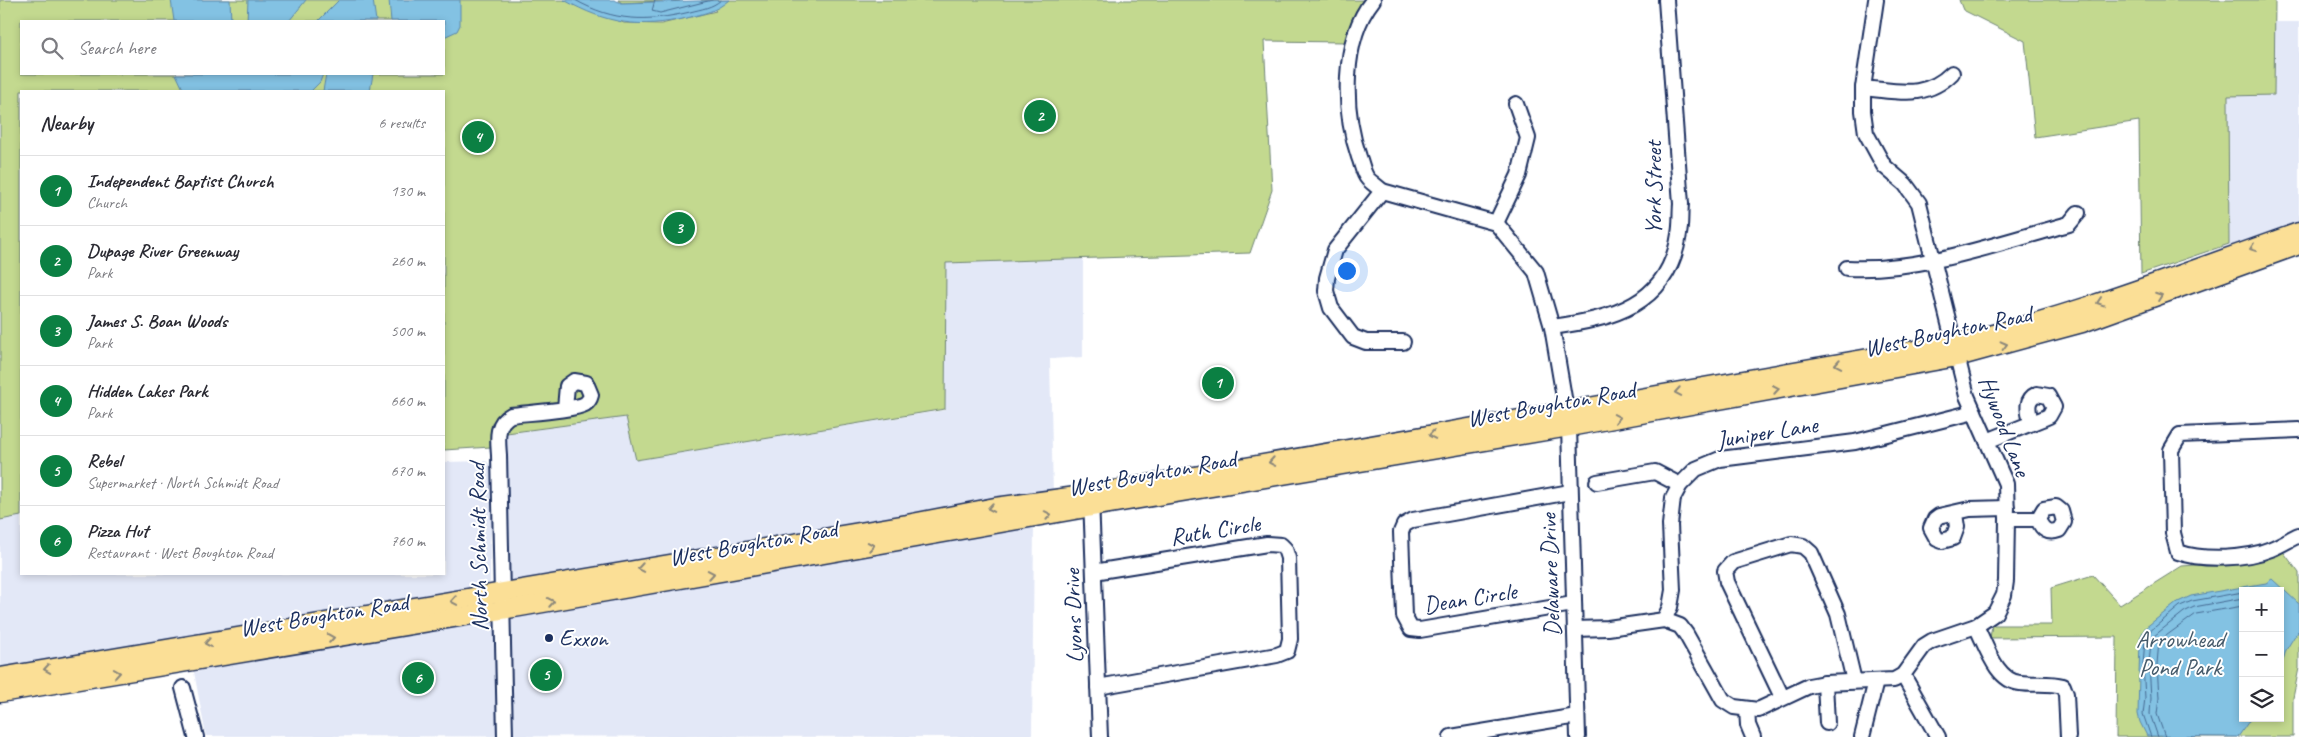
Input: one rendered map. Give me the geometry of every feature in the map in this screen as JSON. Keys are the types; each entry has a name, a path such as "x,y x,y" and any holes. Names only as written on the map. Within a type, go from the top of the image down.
{"main road":[{"name":"West Boughton Road","path":"1956,350 2006,331 2053,318 2299,232"},
{"name":"West Boughton Road","path":"0,677 502,592 1193,483 1956,350 2082,323 2299,245"},
{"name":"West Boughton Road","path":"0,693 502,610 1017,512"}],"street":[{"path":"1373,0 1360,20 1352,42 1349,73 1350,126 1366,178 1382,191 1496,223 1519,175 1528,138 1516,104"},
{"name":"York Street","path":"1552,327 1588,322 1618,314 1643,298 1658,285 1670,265 1679,235 1680,204 1666,0"},
{"name":"Hywood Lane","path":"1876,0 1862,110 1866,133 1884,166 1904,184 1919,203 1932,260 1974,412 2006,484 2007,514 2004,595 1995,613 1976,626 1932,641 1924,646 1903,675"},
{"path":"1864,88 1906,92 1927,91 1941,84 1952,73"},
{"path":"1382,191 1335,250 1326,278 1326,291 1331,308 1353,337 1366,342 1403,342"},
{"path":"1847,268 1872,269 1932,260 2069,224 2078,213"},
{"name":"Delaware Drive","path":"1496,223 1536,272 1552,327 1568,419 1578,737"},
{"name":"North Schmidt Road","path":"505,737 498,434 500,424 504,418 511,415 564,408"},
{"name":"Juniper Lane","path":"1664,620 1670,607 1673,590 1670,525 1673,498 1680,485 1696,469 1720,459 1854,442 1974,412"},
{"path":"1987,441 2031,423"},
{"path":"2299,430 2180,435 2171,450 2173,533 2178,552 2192,557 2236,556 2270,550 2299,534"},
{"path":"1597,482 1655,472 1680,485"},
{"name":"Dean Circle","path":"1570,492 1412,520 1404,525 1401,532 1404,616 1411,629 1420,630 1573,604"},
{"name":"Lyons Drive","path":"1091,500 1100,737"},
{"path":"1955,514 1970,509 2038,519"},
{"name":"Ruth Circle","path":"1094,572 1267,544 1281,545 1285,549 1288,558 1290,639 1287,651 1282,654 1098,687"},
{"path":"1782,697 1727,582 1725,571 1733,562 1791,544 1803,546 1812,553 1838,614 1854,681"},
{"path":"1575,629 1608,628 1664,620 1680,626 1724,700 1734,707 1747,710 1758,710 1795,690 1825,683 1894,680 1903,675 1938,737"},
{"path":"1976,626 2000,672 2009,681 2021,683 2051,682 2063,686 2066,694 2068,737"},
{"path":"1862,737 1876,681"},
{"path":"1825,683 1827,723"},
{"path":"183,688 196,737"},
{"path":"1747,710 1748,736"},
{"path":"1451,737 1577,716"}],"shaded area":[{"path":"2274,22 2299,22 2299,223 2229,250 2228,95 2274,95"},
{"path":"1083,258 1083,357 1050,359 1053,496 513,585 509,581 506,575 504,434 626,417 636,460 945,410 945,263"},
{"path":"486,461 494,468 490,582 485,590 0,674 0,520 20,516 20,575 445,575 445,462"},
{"path":"1034,525 1032,737 206,736 194,672"}],"green space":[{"path":"0,0 568,0 624,23 661,24 716,11 701,0 1366,0 1355,18 1346,42 1264,41 1272,190 1250,253 946,263 945,409 636,460 626,417 492,435 491,447 445,450 445,90 20,90 20,516 0,520"},
{"path":"618,0 680,0 622,3"},
{"path":"1959,0 2275,0 2274,95 2228,96 2229,244 2141,274 2139,121 2035,137 2025,41 1963,10"},
{"name":"Arrowhead Pond Park","path":"2282,550 2299,573 2299,668 2293,698 2293,737 2116,737 2117,637 1990,638 1992,625 2052,625 2051,588 2093,575 2120,605 2182,566 2247,561"}],"water":[{"path":"171,0 230,0 231,20 174,20"},
{"path":"248,0 306,0 290,20 247,20"},
{"path":"339,0 373,0 376,20 319,20"},
{"path":"389,0 460,0 460,25 457,31 445,37 445,20 391,20"},
{"path":"564,0 614,0 622,3 729,0 714,10 687,18 654,23 639,23 609,19"},
{"path":"176,75 323,75 320,82 312,90 184,90"},
{"path":"326,75 373,75 370,90 323,90"},
{"path":"2272,579 2281,587 2243,587 2266,583"},
{"path":"2239,588 2239,722 2248,722 2238,737 2147,736 2140,722 2138,714 2140,638 2145,628 2178,602 2191,596"},
{"path":"2284,590 2299,604 2299,629 2286,650 2284,657"}],"place":[{"name":"Dupage River Greenway","path":"1040,116"},
{"name":"Hidden Lakes Park","path":"478,137"},
{"name":"James S. Boan Woods","path":"679,228"},
{"name":"Independent Baptist Church","path":"1218,383"},
{"name":"Exxon","path":"549,638"},
{"name":"Rebel","path":"546,675"},
{"name":"Pizza Hut","path":"418,678"}]}
